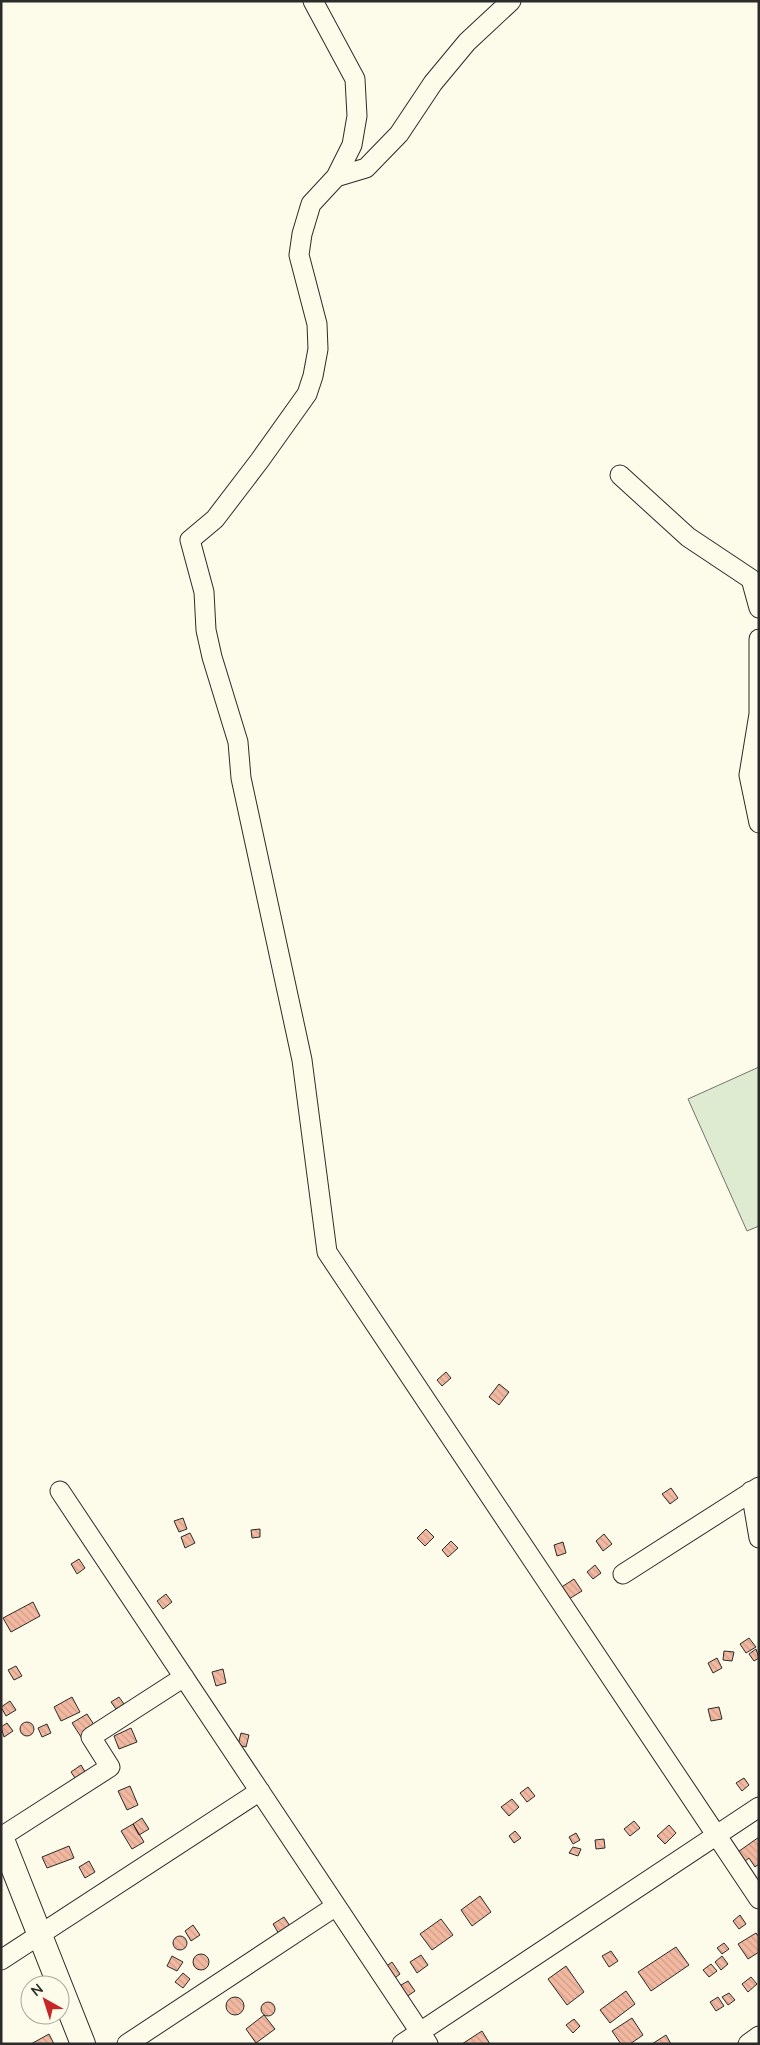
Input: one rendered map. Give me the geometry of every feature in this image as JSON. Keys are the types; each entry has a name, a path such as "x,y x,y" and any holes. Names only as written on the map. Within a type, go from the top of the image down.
{"main road":[{"path":"1,1837 83,2044"}],"street":[{"path":"313,1 355,79 357,116 352,145 336,177 311,204 302,234 300,255 317,324 318,349 307,394 260,460 214,519 190,540 204,592 206,630 212,657 238,742 243,788 302,1060 327,1252 759,1899"},
{"path":"336,177 366,168 399,134 433,83 467,42 511,1"},
{"path":"620,475 688,537 751,579 759,608"},
{"path":"759,639 759,714 749,775 759,823"},
{"path":"623,1574 755,1489 759,1538"},
{"path":"60,1491 424,2038"},
{"path":"1,1837 110,1767 91,1737 184,1677"},
{"path":"1,1960 260,1791"},
{"path":"402,2044 424,2038 759,1806"},
{"path":"126,2044 336,1906"},
{"path":"748,2044 759,2036"}],"green space":[{"path":"759,1067 759,1226 747,1231 688,1099"}],"building":[{"path":"446,1372 451,1378 442,1386 437,1380"},
{"path":"499,1384 509,1392 499,1405 489,1397"},
{"path":"671,1488 678,1498 670,1504 662,1494"},
{"path":"183,1518 187,1529 179,1532 174,1521"},
{"path":"260,1529 260,1537 252,1538 251,1530"},
{"path":"426,1529 434,1537 425,1546 417,1538"},
{"path":"190,1533 195,1543 185,1548 181,1537"},
{"path":"604,1534 612,1544 603,1551 596,1541"},
{"path":"451,1541 458,1548 448,1557 442,1550"},
{"path":"563,1542 566,1553 557,1556 554,1545"},
{"path":"79,1559 85,1568 77,1574 71,1564"},
{"path":"595,1565 601,1573 593,1579 587,1572"},
{"path":"574,1579 582,1591 564,1602 557,1590"},
{"path":"166,1594 172,1602 163,1609 157,1601"},
{"path":"33,1602 40,1616 11,1632 3,1618"},
{"path":"749,1638 756,1647 746,1653 740,1644"},
{"path":"756,1649 759,1658 754,1661 749,1654"},
{"path":"724,1651 734,1652 732,1661 723,1660"},
{"path":"717,1658 722,1668 713,1673 708,1663"},
{"path":"16,1666 22,1676 14,1680 8,1670"},
{"path":"223,1669 226,1683 216,1686 212,1672"},
{"path":"72,1697 80,1712 61,1721 54,1707"},
{"path":"119,1697 124,1704 116,1709 111,1702"},
{"path":"10,1701 16,1710 6,1716 1,1707"},
{"path":"719,1707 722,1719 711,1721 708,1709"},
{"path":"87,1714 98,1731 83,1740 72,1723"},
{"path":"27,1722 32,1724 34,1729 32,1734 27,1736 22,1734 20,1729 22,1724"},
{"path":"7,1723 13,1731 4,1737 1,1727"},
{"path":"47,1724 51,1733 42,1737 38,1728"},
{"path":"131,1728 137,1742 119,1749 114,1736"},
{"path":"241,1733 249,1735 246,1747 238,1745"},
{"path":"81,1765 87,1775 77,1781 71,1772"},
{"path":"744,1778 749,1785 742,1791 736,1783"},
{"path":"130,1786 138,1805 127,1810 118,1791"},
{"path":"528,1787 535,1796 527,1802 520,1793"},
{"path":"512,1799 519,1807 509,1816 501,1807"},
{"path":"142,1818 149,1829 139,1835 133,1824"},
{"path":"634,1821 640,1828 630,1836 624,1829"},
{"path":"133,1824 144,1842 132,1849 121,1831"},
{"path":"669,1825 676,1833 665,1844 657,1836"},
{"path":"515,1831 521,1838 514,1843 509,1836"},
{"path":"576,1833 580,1840 573,1844 569,1837"},
{"path":"759,1837 759,1864 755,1867 749,1858 741,1864 735,1854"},
{"path":"604,1839 605,1848 596,1849 595,1840"},
{"path":"69,1846 74,1858 47,1868 42,1857"},
{"path":"573,1847 581,1849 578,1856 569,1853"},
{"path":"89,1861 95,1872 85,1878 79,1867"},
{"path":"480,1896 491,1912 472,1926 461,1910"},
{"path":"740,1915 746,1924 739,1929 733,1921"},
{"path":"284,1917 290,1926 279,1934 273,1924"},
{"path":"441,1919 453,1935 432,1950 420,1934"},
{"path":"193,1925 200,1935 191,1941 185,1931"},
{"path":"756,1933 759,1937 759,1952 748,1959 738,1944"},
{"path":"177,1936 183,1936 187,1943 183,1950 177,1950 173,1946 173,1940"},
{"path":"724,1943 729,1949 722,1954 717,1948"},
{"path":"676,1947 689,1965 651,1991 638,1972"},
{"path":"611,1951 618,1961 609,1967 602,1956"},
{"path":"201,1954 207,1956 209,1962 207,1968 201,1970 195,1968 193,1962 195,1956"},
{"path":"421,1955 428,1965 417,1973 410,1962"},
{"path":"172,1956 183,1962 177,1971 167,1966"},
{"path":"722,1956 728,1964 721,1970 715,1962"},
{"path":"392,1962 400,1974 392,1980 384,1968"},
{"path":"711,1964 717,1971 709,1977 703,1970"},
{"path":"566,1966 584,1992 567,2005 548,1979"},
{"path":"183,1973 190,1979 183,1988 175,1982"},
{"path":"751,1977 757,1984 748,1992 742,1984"},
{"path":"408,1981 415,1991 403,1999 396,1988"},
{"path":"626,1991 635,2004 610,2023 600,2010"},
{"path":"729,1993 735,2000 728,2005 722,1997"},
{"path":"231,1997 239,1997 244,2002 242,2013 231,2015 226,2010 226,2002"},
{"path":"718,1997 724,2006 716,2011 710,2002"},
{"path":"268,2002 273,2004 275,2009 273,2014 268,2016 263,2014 261,2009 263,2004"},
{"path":"264,2015 275,2029 256,2043 246,2029"},
{"path":"632,2018 643,2035 630,2044 621,2044 612,2031"},
{"path":"574,2019 580,2026 573,2033 566,2025"},
{"path":"482,2031 490,2044 462,2044"},
{"path":"49,2034 54,2044 31,2044"},
{"path":"666,2035 671,2044 652,2044"}]}
